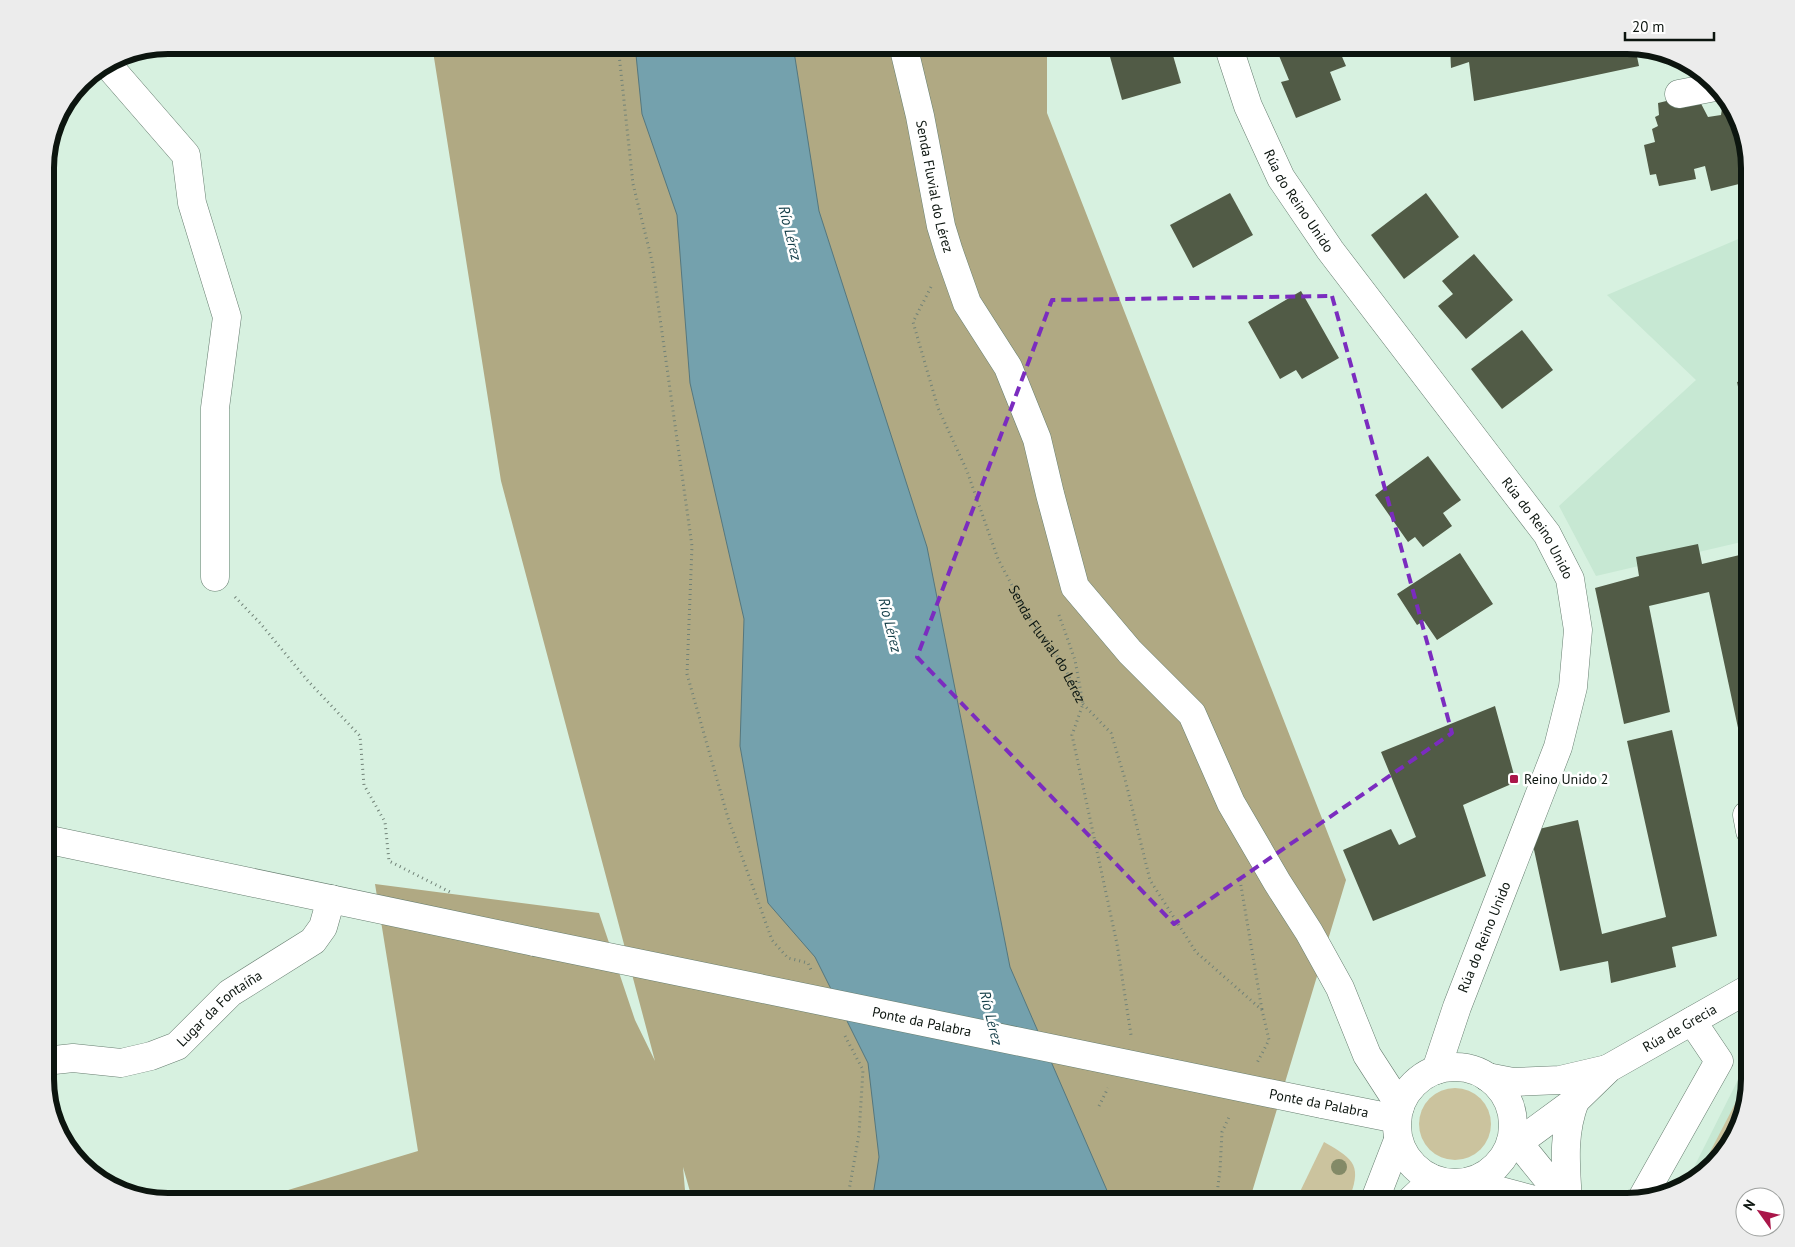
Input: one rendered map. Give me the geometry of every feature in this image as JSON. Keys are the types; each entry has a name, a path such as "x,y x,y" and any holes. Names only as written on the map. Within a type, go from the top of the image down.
{"street":[{"name":"Senda Fluvial do Lérez","path":"905,54 920,116 941,226 949,252"},
{"name":"Rúa do Reino Unido","path":"1231,54 1248,106 1281,178 1330,250 1547,534 1570,579 1578,630 1573,687 1558,747 1457,1007 1436,1070"},
{"path":"111,69 186,155 192,203 226,317 214,408 215,577"},
{"path":"1679,94 1708,88"},
{"path":"949,252 967,303 1008,367 1037,439 1075,587 1130,652 1192,714 1231,803 1277,882 1310,932 1340,988 1367,1055 1398,1122 1405,1156 1416,1169 1430,1178 1448,1183 1467,1182 1481,1177 1494,1168 1504,1156 1511,1142 1513,1124 1510,1106 1501,1090 1487,1077 1471,1069 1454,1067 1436,1070 1420,1078 1408,1091 1398,1122 1377,1193"},
{"name":"Ponte da Palabra","path":"54,841 1322,1104 1398,1122"},
{"name":"Lugar da Fontaíña","path":"54,1060 73,1058 121,1064 151,1056 177,1046 230,993 313,941 324,927 331,899"},
{"name":"Rúa de Grecia","path":"1511,1142 1530,1134 1574,1101 1609,1068 1741,993"},
{"path":"1646,1191 1719,1061 1692,1021"},
{"name":"Rúa de Grecia","path":"1487,1077 1513,1082 1560,1080 1609,1068"},
{"path":"1566,1193 1565,1152 1568,1119 1574,1101"},
{"path":"1511,1142 1525,1151 1559,1193"},
{"path":"1419,1193 1430,1178"},
{"path":"1467,1182 1505,1193"}],"path":[{"path":"619,54 633,184 652,261 692,546 687,674 728,818 772,940 788,958 808,963 812,971"},
{"name":"Senda Fluvial do Lérez","path":"949,252 913,322 938,408 967,471 998,559 1040,634 1061,661 1083,704 1111,733 1125,779 1150,880 1196,952 1262,1010"},
{"path":"215,577 260,623 308,681 360,736 364,785 385,822 389,861 456,896"},
{"path":"1083,704 1072,735 1117,944 1132,1039"},
{"path":"1240,878 1262,1010 1269,1040 1256,1065"},
{"path":"845,1036 863,1070 859,1134 849,1193"},
{"path":"1099,1106 1112,1081"},
{"path":"1217,1193 1222,1132 1235,1107"}],"highlighted area":[{"path":"1332,296 1452,733 1174,924 917,657 1052,300"}],"shaded area":[{"path":"433,54 1047,54 1047,113 1346,880 1252,1193 690,1193 683,1167 685,1193 278,1193 418,1151 375,884 599,913 635,1020 655,1061 501,481"},
{"path":"1741,238 1741,542 1596,576 1559,506 1696,380 1607,295"},
{"path":"1741,1074 1737,1109 1729,1130 1713,1154 1690,1174"},
{"path":"1455,1088 1475,1094 1485,1104 1491,1124 1485,1144 1475,1154 1455,1160 1435,1154 1425,1144 1419,1124 1425,1104 1435,1094"},
{"path":"1740,1094 1735,1116 1729,1130 1722,1143 1705,1162"},
{"path":"1324,1142 1343,1154 1353,1165 1355,1180 1351,1193 1299,1193"}],"water":[{"name":"Río Lérez","path":"636,54 794,54 819,211 927,547 1010,967 1108,1193 873,1193 879,1157 868,1063 815,957 768,903 740,746 744,619 690,383 677,215 642,114"}],"building":[{"path":"1109,54 1173,54 1181,83 1122,100"},
{"path":"1278,54 1341,54 1346,66 1330,72 1341,100 1296,118 1281,82 1289,80"},
{"path":"1450,54 1627,54 1637,55 1639,66 1474,101 1469,62 1451,68"},
{"path":"1696,94 1708,117 1721,115 1723,105 1733,124 1737,138 1740,153 1741,184 1711,191 1705,166 1694,169 1696,179 1659,186 1656,174 1650,175 1644,145 1655,142 1652,129 1658,126 1655,117 1659,115 1658,103"},
{"path":"1230,193 1253,235 1193,268 1170,225"},
{"path":"1426,193 1459,237 1404,279 1371,235"},
{"path":"1474,254 1513,300 1466,339 1438,306 1453,294 1442,281"},
{"path":"1301,291 1339,358 1302,379 1296,370 1280,379 1248,322"},
{"path":"1522,330 1553,370 1502,409 1471,369"},
{"path":"1741,381 1741,400 1737,382"},
{"path":"1428,456 1461,500 1443,513 1452,526 1423,547 1415,537 1408,542 1375,495"},
{"path":"1698,544 1702,564 1741,555 1741,742 1709,592 1649,606 1670,712 1624,724 1595,588 1639,576 1636,557"},
{"path":"1460,553 1493,604 1437,640 1424,621 1417,625 1397,594"},
{"path":"1495,706 1516,782 1463,805 1486,876 1373,921 1343,850 1391,829 1399,845 1416,837 1381,752"},
{"path":"1672,730 1717,936 1672,947 1676,967 1611,983 1608,961 1560,971 1530,831 1578,820 1602,934 1666,917 1627,741"}],"place":[{"name":"Reino Unido 2","path":"1514,779"}]}
